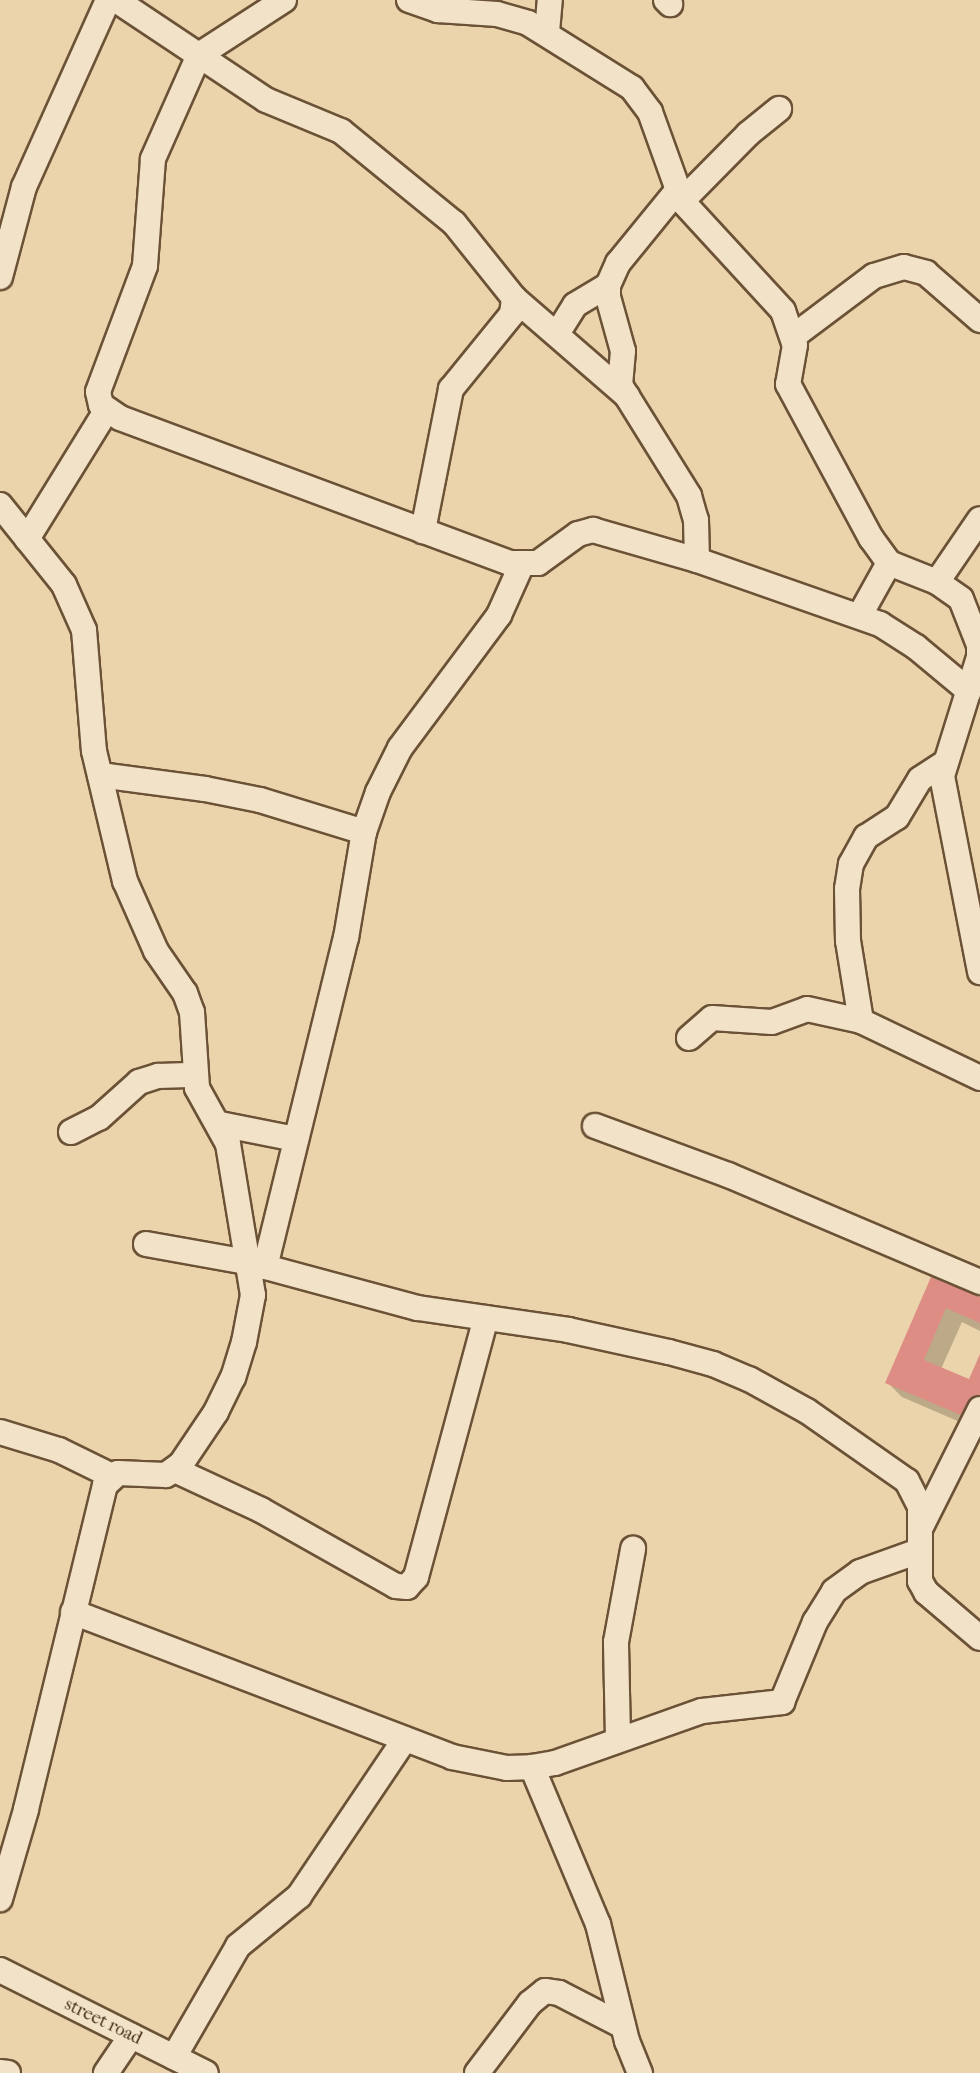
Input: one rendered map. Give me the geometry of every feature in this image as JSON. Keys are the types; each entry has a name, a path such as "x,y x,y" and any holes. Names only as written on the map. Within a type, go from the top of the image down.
{"street":[{"path":"0,277 10,201 108,0"},
{"path":"116,0 266,100 341,131 422,193 454,223 514,298 627,396"},
{"path":"284,0 199,55 153,159 141,280 98,392 98,399 106,411 520,566 547,560 578,534 593,530 697,560 860,615 897,633 969,691"},
{"path":"410,0 451,12 505,15 547,32 614,74 641,98 650,112 679,197 772,295 794,336 788,384 871,538 889,563 937,582 962,599 979,645 969,691 943,764 946,809 980,972"},
{"path":"547,32 550,0"},
{"path":"557,334 575,305 608,285 618,263 679,197 779,109"},
{"path":"794,336 874,276 904,267 926,273 980,320"},
{"path":"608,285 622,351 619,382 692,502 696,520 697,560"},
{"path":"423,531 451,389 512,314 514,298"},
{"path":"27,539 106,411"},
{"path":"0,505 64,585 84,630 94,751 136,912 156,951 185,993 192,1012 197,1088 220,1124 234,1171 256,1264"},
{"path":"937,582 980,519"},
{"path":"860,615 889,563"},
{"path":"0,1432 59,1450 112,1476 127,1472 166,1475 175,1470 216,1412 232,1377 244,1342 256,1264 296,1139 346,938 364,832 378,792 400,748 499,615 520,566"},
{"path":"861,1021 848,941 847,889 851,864 866,837 897,817 920,779 943,764"},
{"path":"100,775 216,791 364,832"},
{"path":"689,1038 712,1018 772,1022 802,1009 861,1021 980,1078"},
{"path":"71,1132 99,1118 139,1082 158,1076 196,1075"},
{"path":"220,1124 296,1139"},
{"path":"595,1126 728,1174 980,1282"},
{"path":"146,1244 256,1264 406,1305 669,1352 713,1364 748,1379 807,1411 901,1476 916,1492 921,1527 920,1581 926,1592 980,1638"},
{"path":"175,1470 261,1510 396,1586 407,1587 416,1577 486,1318"},
{"path":"921,1527 980,1409"},
{"path":"0,1899 26,1810 101,1497 112,1476"},
{"path":"618,1739 616,1642 633,1549"},
{"path":"74,1612 405,1739 483,1764 532,1767 555,1763 702,1711 782,1701 815,1622 834,1591 860,1572 919,1551"},
{"path":"174,2057 238,1946 299,1896 405,1739"},
{"path":"532,1767 598,1924 623,2026 640,2073"},
{"name":"street road","path":"0,1970 206,2073"},
{"path":"477,2073 530,2003 545,1991 559,1993 623,2026"},
{"path":"105,2073 131,2036"},
{"path":"0,2072 8,2073"}],"building":[{"path":"931,1277 980,1297 980,1323 946,1308 924,1360 969,1379 980,1354 980,1395 972,1397 961,1415 885,1383"}]}
